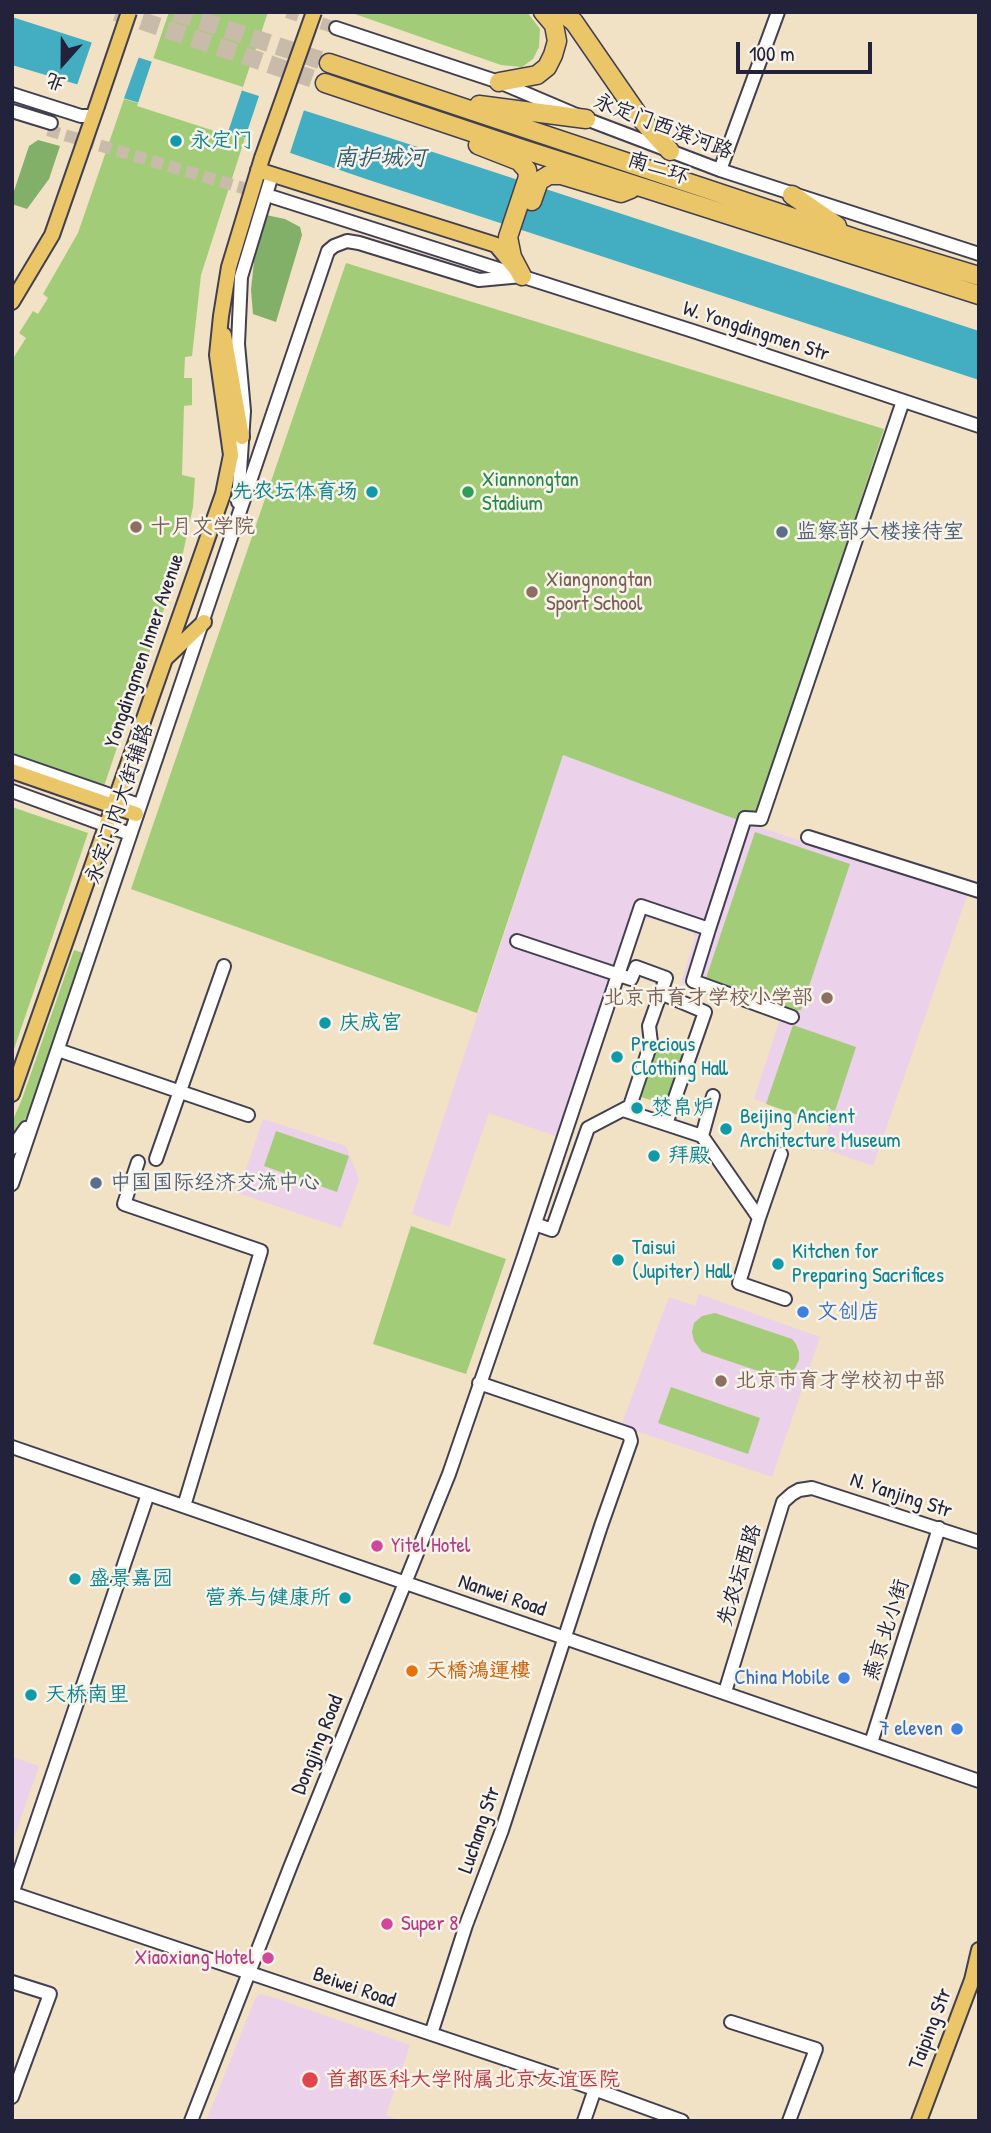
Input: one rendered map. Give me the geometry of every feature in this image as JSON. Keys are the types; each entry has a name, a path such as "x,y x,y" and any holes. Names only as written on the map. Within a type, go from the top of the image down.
{"highway":[{"path":"499,82 526,79 547,67 557,41 554,25 543,12"},
{"path":"562,12 574,22 641,119 670,151"},
{"name":"南二环","path":"329,63 854,238 979,276"},
{"name":"南二环","path":"325,83 639,187 979,295"},
{"path":"440,100 586,119"},
{"path":"431,117 453,135 519,161 533,179"},
{"path":"533,179 561,175 621,193 639,187"},
{"path":"522,275 512,257 508,241 533,179"},
{"path":"792,195 854,238"}],"main road":[{"path":"12,302 52,235 129,12"},
{"name":"Yongdingmen Inner Avenue","path":"12,1094 223,494 231,454 217,355 220,316 229,267 314,12"},
{"path":"264,168 508,241"},
{"path":"220,316 243,437"},
{"path":"163,662 204,622"},
{"path":"12,771 112,811"},
{"path":"12,779 135,819"},
{"name":"Taiping Str","path":"919,2121 975,1975 979,1950"}],"street":[{"path":"720,170 778,12"},
{"name":"永定门西滨河路","path":"336,28 499,82 586,119 720,170 979,254"},
{"path":"12,94 80,116 95,111"},
{"path":"12,111 50,127 12,118"},
{"path":"237,518 244,411 238,344 241,277 264,168"},
{"name":"W. Yongdingmen Str","path":"274,194 485,259 522,275 979,426"},
{"path":"237,518 325,258 334,246 342,241 359,243 479,280 522,275"},
{"path":"792,1017 693,981 745,818 761,819 903,401"},
{"name":"永定门内大街辅路","path":"40,1102 237,518"},
{"path":"12,761 112,811"},
{"path":"12,792 112,811"},
{"path":"808,837 979,891"},
{"name":"Dongjing Road","path":"191,2121 449,1474 641,906 709,929"},
{"path":"517,941 631,979 636,967 666,978 649,1026 651,1043 630,1106 588,1128 552,1230 535,1224"},
{"path":"156,1159 224,967"},
{"path":"660,993 705,1012 666,1124"},
{"path":"58,1050 248,1115"},
{"path":"702,1136 713,1096"},
{"path":"12,1148 40,1102"},
{"path":"12,1184 40,1102"},
{"path":"623,1110 702,1136 759,1218"},
{"path":"781,1154 738,1283 785,1299"},
{"path":"138,1162 124,1204 261,1251 184,1506"},
{"name":"Luchang Str","path":"431,2034 631,1441 629,1434 479,1383"},
{"name":"Nanwei Road","path":"12,1447 979,1781"},
{"name":"N. Yanjing Str","path":"812,1488 979,1542"},
{"name":"先农坛西路","path":"725,1692 783,1502 799,1490 812,1488"},
{"path":"12,1893 148,1494"},
{"name":"燕京北小街","path":"871,1743 939,1528"},
{"name":"Beiwei Road","path":"12,1893 595,2089 682,2121"},
{"path":"12,1982 50,1994 12,2097"},
{"path":"731,2022 816,2049 789,2121"},
{"path":"584,2121 595,2089"}],"shaded area":[{"name":"北京市育才学校小学部","path":"563,755 750,824 967,896 873,1166 822,1148 829,1125 754,1099 780,1019 681,983 695,938 694,933 650,918 645,920 629,965 624,963 564,1139 489,1113 449,1227 412,1214"},
{"path":"263,1119 346,1146 359,1179 341,1228 238,1193"},
{"name":"北京市育才学校初中部","path":"699,1294 820,1337 772,1477 621,1426 669,1297 695,1306"},
{"path":"12,1757 39,1766 12,1844"},
{"name":"首都医科大学附属北京友谊医院","path":"259,1994 410,2045 386,2115 400,2121 206,2121"}],"green space":[{"path":"169,12 268,12 228,132 245,138 201,275 192,356 185,357 184,378 192,378 192,405 184,406 182,475 195,478 193,507 183,553 104,786 12,753 12,360 26,338 19,333 33,311 38,314 48,298 43,294 78,233 124,99 138,103"},
{"path":"349,12 527,12 540,29 539,47 533,59 522,67 501,65"},
{"path":"38,140 60,146 49,179 27,209 12,204 12,197 29,146"},
{"path":"266,215 285,219 300,227 302,235 276,322 253,314 251,290 256,243"},
{"name":"Xiangnongtan Sport School","path":"346,263 884,429 754,826 563,755 477,1013 131,889"},
{"path":"12,807 88,833 12,1055"},
{"path":"755,832 850,864 801,1010 789,1012 704,984"},
{"path":"74,950 86,954 36,1095 12,1139 12,1122"},
{"path":"793,1025 856,1047 830,1126 766,1104"},
{"path":"655,1045 686,1055 669,1106 638,1096"},
{"path":"276,1131 349,1156 337,1192 264,1166"},
{"path":"411,1226 506,1259 466,1374 373,1344"},
{"path":"715,1313 792,1339 799,1352 795,1368 788,1374 776,1377 702,1352 694,1341 694,1323 702,1316"},
{"path":"671,1387 760,1418 748,1454 658,1423"}],"water":[{"name":"南护城河","path":"12,17 979,331 979,380 366,179 180,115 12,65"}],"pier":[{"path":"93,39 140,54 123,101 76,88"},
{"path":"153,58 243,87 227,135 137,106"},
{"path":"260,93 305,107 289,156 244,141"}],"tunnel":[{"path":"116,12 325,83"},
{"path":"175,12 329,63"},
{"path":"287,12 336,28"},
{"path":"48,130 273,197"}],"place":[{"name":"永定门","path":"176,141"},
{"name":"先农坛体育场","path":"372,492"},
{"name":"Xiannongtan Stadium","path":"468,492"},
{"name":"十月文学院","path":"136,527"},
{"name":"监察部大楼接待室","path":"782,532"},
{"name":"Xiangnongtan Sport School","path":"532,592"},
{"name":"北京市育才学校小学部","path":"827,998"},
{"name":"庆成宫","path":"325,1023"},
{"name":"Precious Clothing Hall","path":"617,1057"},
{"name":"焚帛炉","path":"637,1108"},
{"name":"Beijing Ancient Architecture Museum","path":"726,1129"},
{"name":"拜殿","path":"654,1156"},
{"name":"中国国际经济交流中心","path":"96,1183"},
{"name":"Taisui (Jupiter) Hall","path":"618,1260"},
{"name":"Kitchen for Preparing Sacrifices","path":"778,1264"},
{"name":"文创店","path":"803,1312"},
{"name":"北京市育才学校初中部","path":"721,1381"},
{"name":"Yitel Hotel","path":"377,1546"},
{"name":"盛景嘉园","path":"75,1579"},
{"name":"营养与健康所","path":"345,1598"},
{"name":"天橋鴻運樓","path":"412,1671"},
{"name":"China Mobile","path":"844,1678"},
{"name":"天桥南里","path":"31,1695"},
{"name":"7 eleven","path":"957,1729"},
{"name":"Super 8","path":"387,1924"},
{"name":"Xiaoxiang Hotel","path":"268,1958"},
{"name":"首都医科大学附属北京友谊医院","path":"310,2080"}]}
